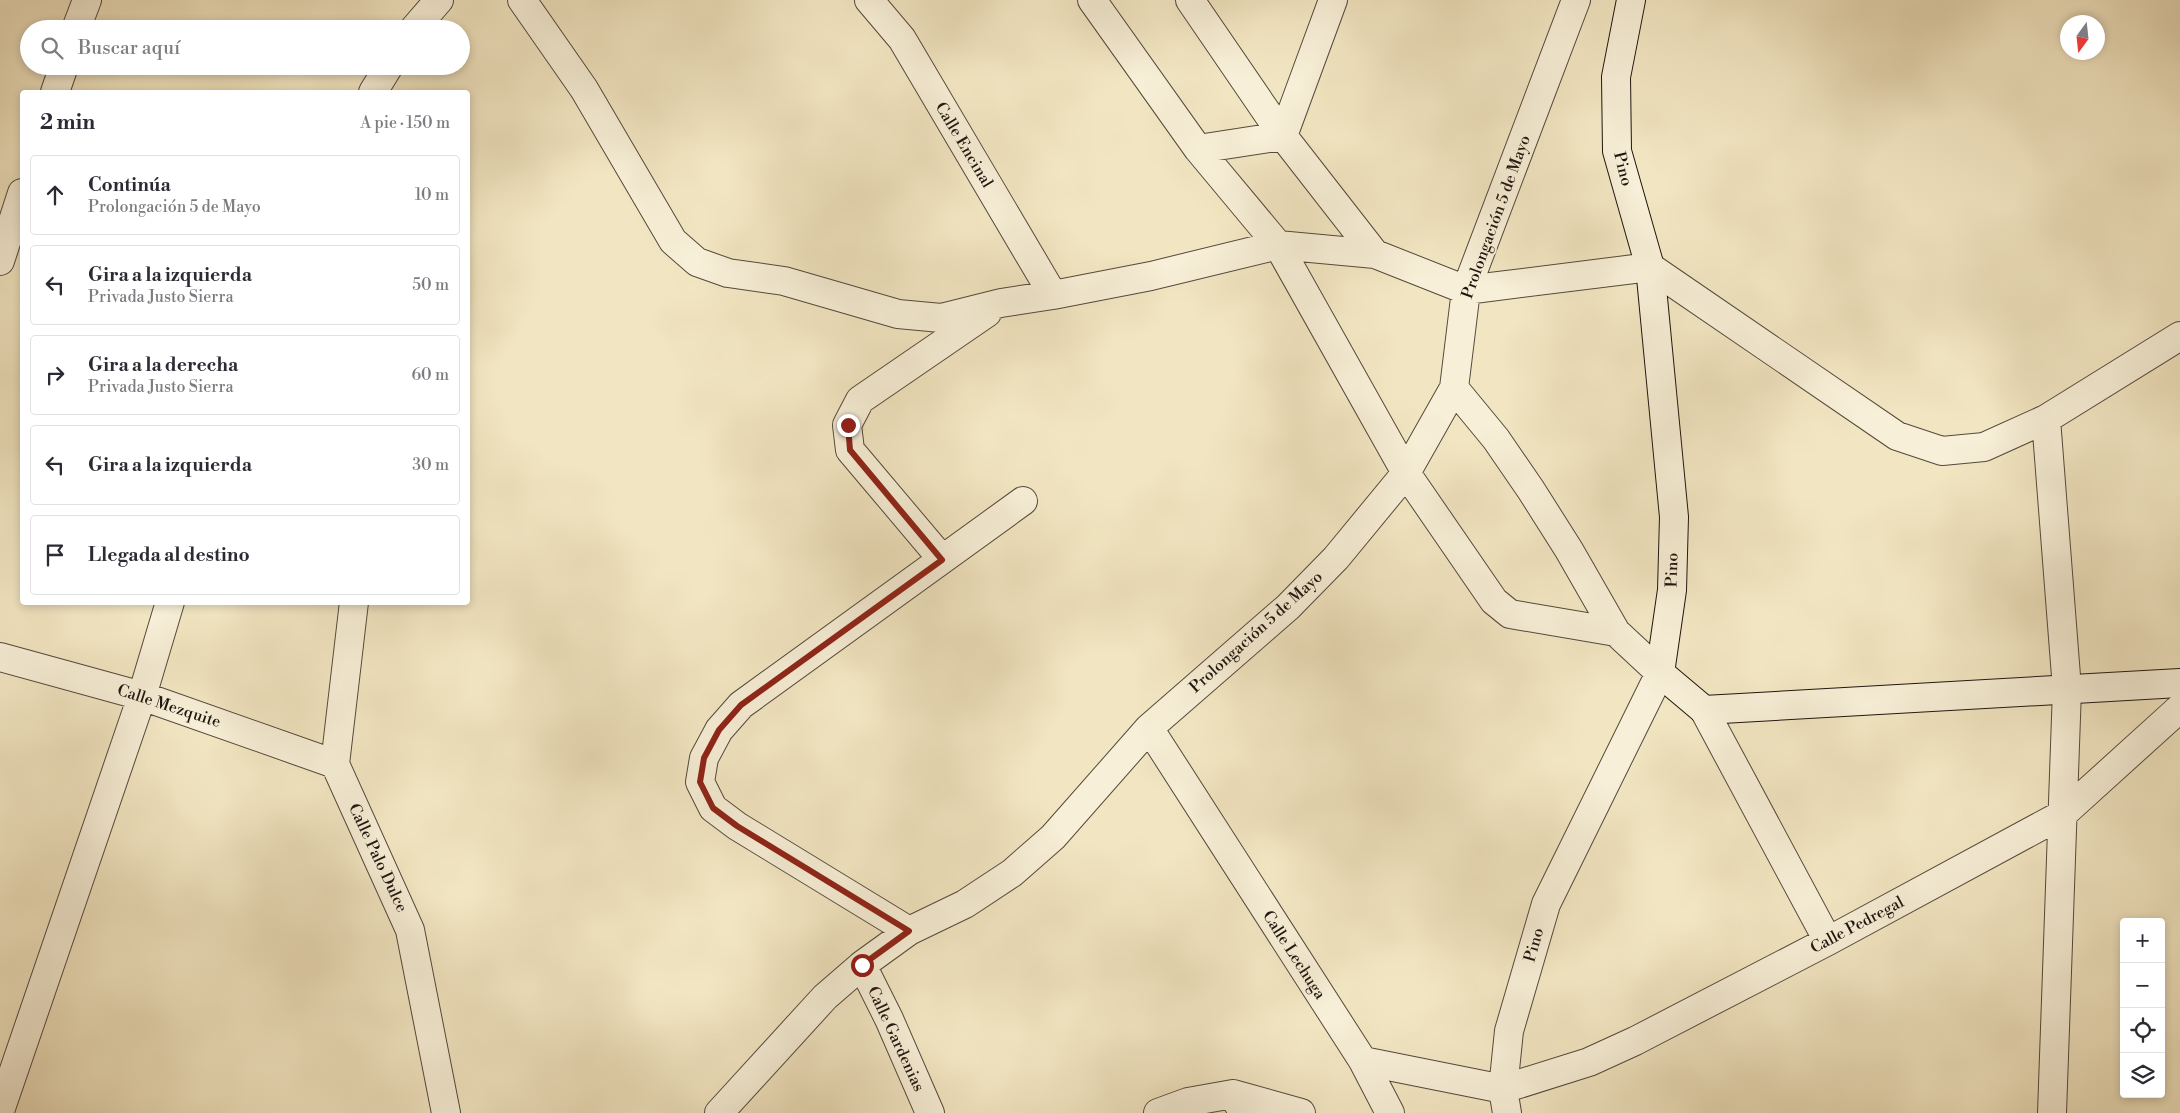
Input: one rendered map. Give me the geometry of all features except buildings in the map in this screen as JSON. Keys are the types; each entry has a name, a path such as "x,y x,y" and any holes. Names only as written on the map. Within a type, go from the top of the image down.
{"street":[{"path":"79,20 87,0"},
{"path":"421,20 438,0"},
{"path":"522,0 584,89 672,241 697,262 728,273 784,281 898,314 941,318 1001,303 1151,276 1278,245 1375,254 1466,290 1650,267 1897,436 1942,452 1984,447 2046,419 2180,336"},
{"name":"Calle Encinal","path":"869,0 902,39 1053,295"},
{"path":"1092,0 1198,149 1278,245 1406,473 1494,601 1510,614 1616,632"},
{"path":"1190,0 1283,136 1375,254"},
{"path":"1283,136 1333,0"},
{"name":"Prolongación 5 de Mayo","path":"718,1113 825,997 862,965 909,931 965,904 1012,873 1054,837 1149,728 1288,607 1336,558 1406,473 1454,388 1466,290 1576,0"},
{"name":"Pino","path":"1505,1101 1509,1030 1546,904 1660,673 1672,590 1674,517 1650,267 1618,151 1616,77 1631,0"},
{"path":"57,90 61,75"},
{"path":"374,90 383,75"},
{"path":"1198,149 1283,136"},
{"path":"0,262 20,199"},
{"path":"942,560 850,450 848,425 860,400 1001,303"},
{"path":"1454,388 1496,439 1531,490 1569,550 1616,632 1704,710 1828,941"},
{"path":"2046,419 2067,688 2052,1113"},
{"path":"909,931 737,826 713,808 700,782 704,758 719,730 741,705 1023,501"},
{"path":"0,1111 142,696 169,605"},
{"path":"335,764 354,605"},
{"name":"Calle Mezquite","path":"0,657 142,696 335,764"},
{"path":"1704,710 2180,683"},
{"name":"Calle Pedregal","path":"1505,1101 1635,1041 1828,941 2063,814 2180,708"},
{"name":"Calle Lechuga","path":"1149,728 1363,1062 1390,1113"},
{"name":"Calle Palo Dulce","path":"335,764 410,930 446,1113"},
{"name":"Calle Gardenias","path":"862,965 930,1113"},
{"path":"1363,1062 1505,1101"},
{"path":"1158,1113 1188,1102 1238,1104 1301,1113"}],"route":[{"path":"848,425 850,450 942,560 741,705 719,730 704,758 700,782 713,808 737,826 909,931 862,965"}]}
